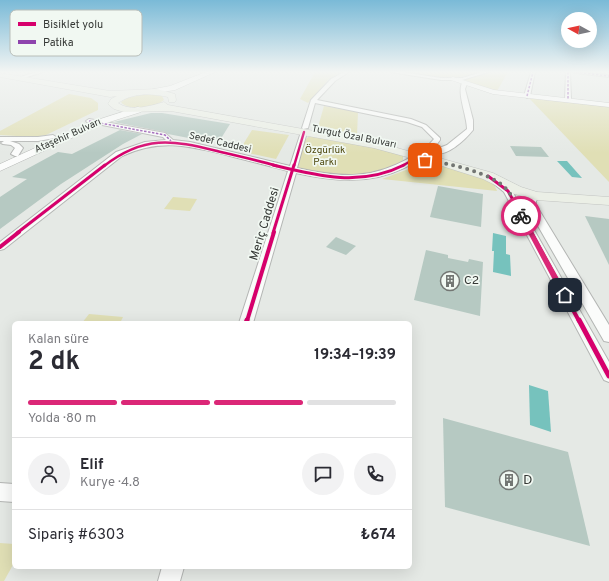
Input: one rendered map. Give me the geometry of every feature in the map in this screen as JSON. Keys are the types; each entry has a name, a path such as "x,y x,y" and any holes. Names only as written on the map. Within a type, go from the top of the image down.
{"main road":[{"name":"Turgut Özal Bulvarı","path":"106,99 121,109 138,110 171,108 305,130"},
{"name":"Turgut Özal Bulvarı","path":"114,103 117,99"},
{"name":"Turgut Özal Bulvarı","path":"153,108 163,105 171,99"},
{"name":"Turgut Özal Bulvarı","path":"174,99 183,106 425,154 498,174 516,185 531,190 609,194"},
{"name":"Turgut Özal Bulvarı","path":"425,154 443,163 488,176 516,190 536,196 609,201"}],"street":[{"name":"Sedef Caddesi","path":"0,247 4,239 119,154 133,147 152,142 171,141 338,178 368,177 394,170 425,154 450,147 470,130 470,120 465,99"},
{"path":"559,99 609,105"},
{"name":"Meriç Caddesi","path":"247,321 313,101"},
{"path":"313,101 392,116 409,120 424,126 438,139 425,154"},
{"name":"Ataşehir Bulvarı","path":"0,168 93,122 114,103"},
{"name":"Ataşehir Bulvarı","path":"0,161 53,137 93,122 138,110"},
{"path":"93,122 164,135 171,141"},
{"path":"0,139 38,139 53,137"},
{"path":"0,143 15,144 18,146 19,148 15,154"},
{"path":"488,176 508,191 609,376"},
{"path":"536,196 532,200 531,205 609,337"},
{"path":"0,492 12,493"},
{"path":"169,581 172,569"}],"green space":[{"path":"59,99 93,99 98,103 98,110 46,135 34,137 0,135 0,131"},
{"path":"125,99 164,100 155,105 136,108 125,105 121,102"},
{"path":"300,99 311,99 308,103"},
{"path":"530,99 549,99 609,105 609,182"},
{"path":"324,106 358,112 357,135 318,127"},
{"path":"252,130 289,135 276,159 239,151"},
{"name":"Özgürlük Parkı","path":"310,135 394,152 403,155 403,160 388,168 368,173 347,175 317,172 296,167 305,140"},
{"path":"429,163 443,165 492,180 497,191 382,179 419,165"},
{"path":"173,197 197,199 190,211 164,209"},
{"path":"89,314 123,317 121,321 84,321"},
{"path":"0,543 12,544 12,567 4,581 0,581"}],"water":[{"path":"557,161 567,161 582,178 572,177"},
{"path":"493,233 506,236 506,254 510,255 511,276 493,272"},
{"path":"529,385 548,391 551,432 530,425"}],"building":[{"path":"151,113 162,113 230,124 220,140 203,138 199,140 114,122"},
{"path":"120,130 142,134 123,144 61,184 0,229 0,197 27,179 12,177 58,152 72,154"},
{"path":"510,146 541,147 549,157 516,156"},
{"path":"438,186 483,194 481,227 430,217"},
{"path":"585,216 609,219 609,265"},
{"path":"336,237 356,246 346,255 326,247"},
{"name":"C2","path":"426,250 448,255 448,258 468,262 469,259 483,262 480,316 414,300"},
{"name":"D","path":"443,418 568,452 590,546 445,507"}],"marked path":[{"path":"89,121 165,135 171,141"}],"cycle path":[{"path":"247,321 304,132"},
{"path":"0,247 119,154 137,147 154,143 171,142 190,144 307,173 343,178 368,177 381,174 416,158"},
{"path":"488,176 508,191 609,376"}],"way so far":[{"path":"425,160 443,163 488,176 508,191 521,216"}],"place":[{"name":"C2","path":"450,281"},
{"name":"D","path":"509,480"}],"route":[{"path":"521,216 565,295"}]}
